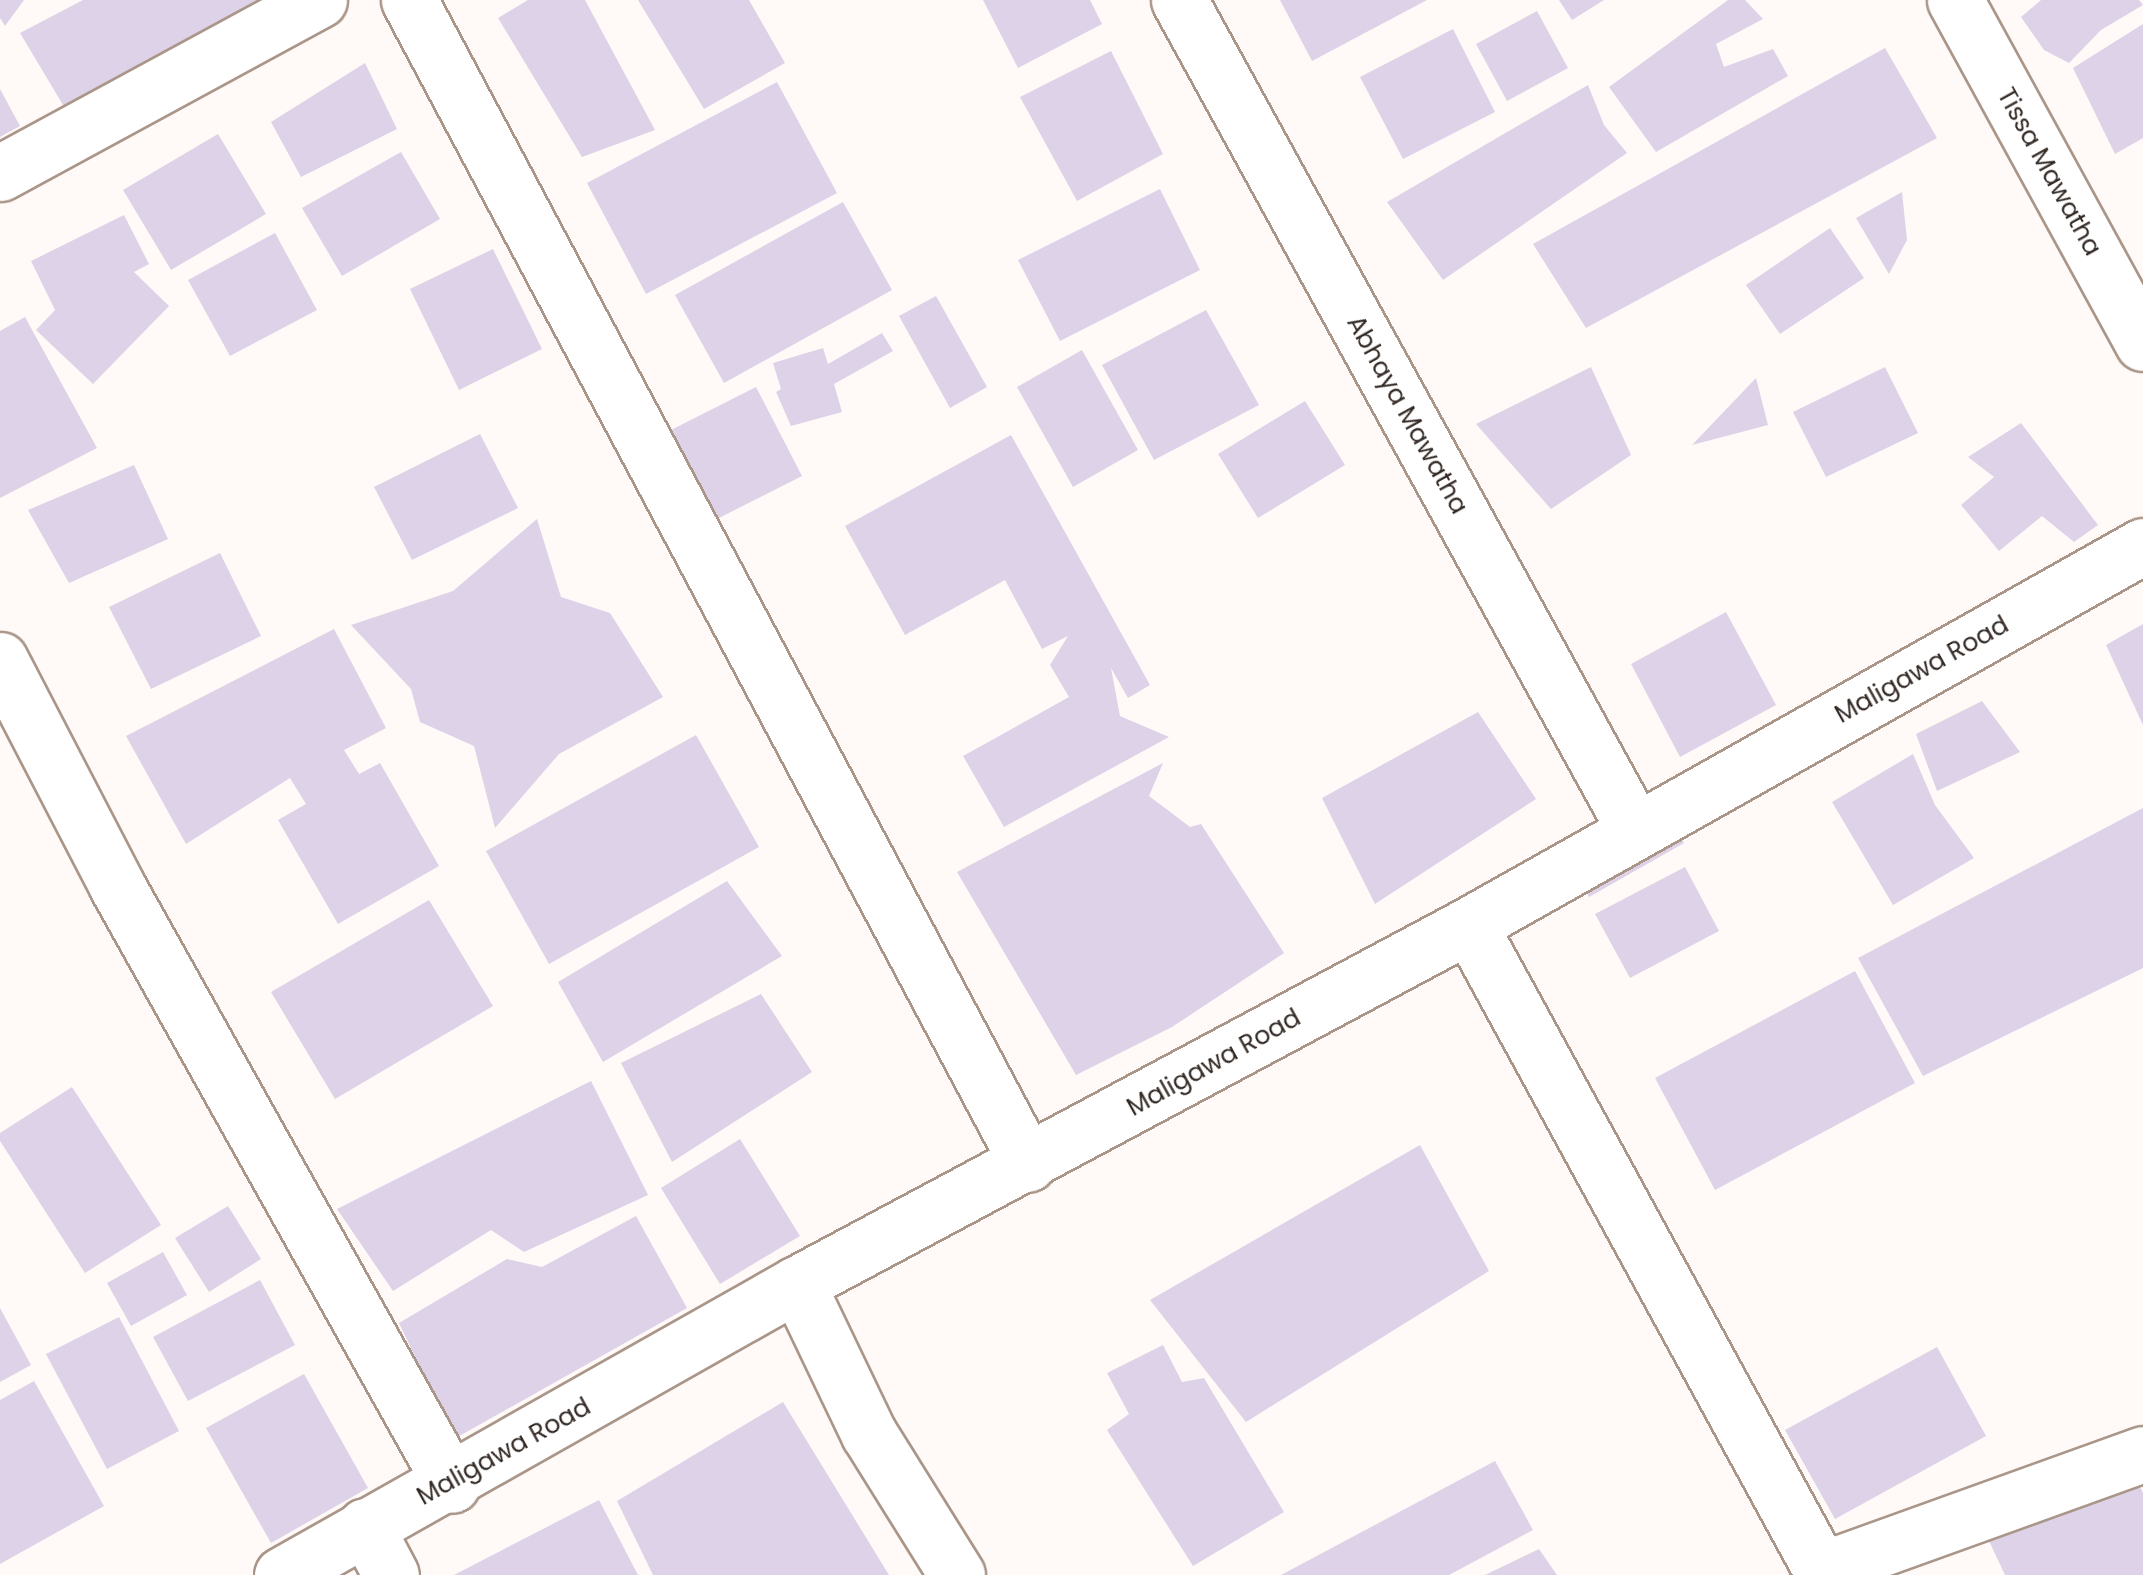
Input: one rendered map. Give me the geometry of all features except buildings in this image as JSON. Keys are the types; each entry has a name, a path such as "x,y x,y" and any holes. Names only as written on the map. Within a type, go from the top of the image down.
{"street":[{"path":"0,172 319,0"},
{"path":"409,0 1028,1164"},
{"name":"Abhaya Mawatha","path":"1180,0 1635,830"},
{"name":"Tissa Mawatha","path":"1954,0 2143,343"},
{"name":"Maligawa Road","path":"282,1575 366,1526 452,1484 797,1284 1028,1164 1469,925 2143,546"},
{"path":"0,660 117,886 452,1484"},
{"path":"1469,925 1822,1572 2143,1454"},
{"path":"797,1284 869,1434 957,1575"},
{"path":"366,1526 391,1575"}]}
